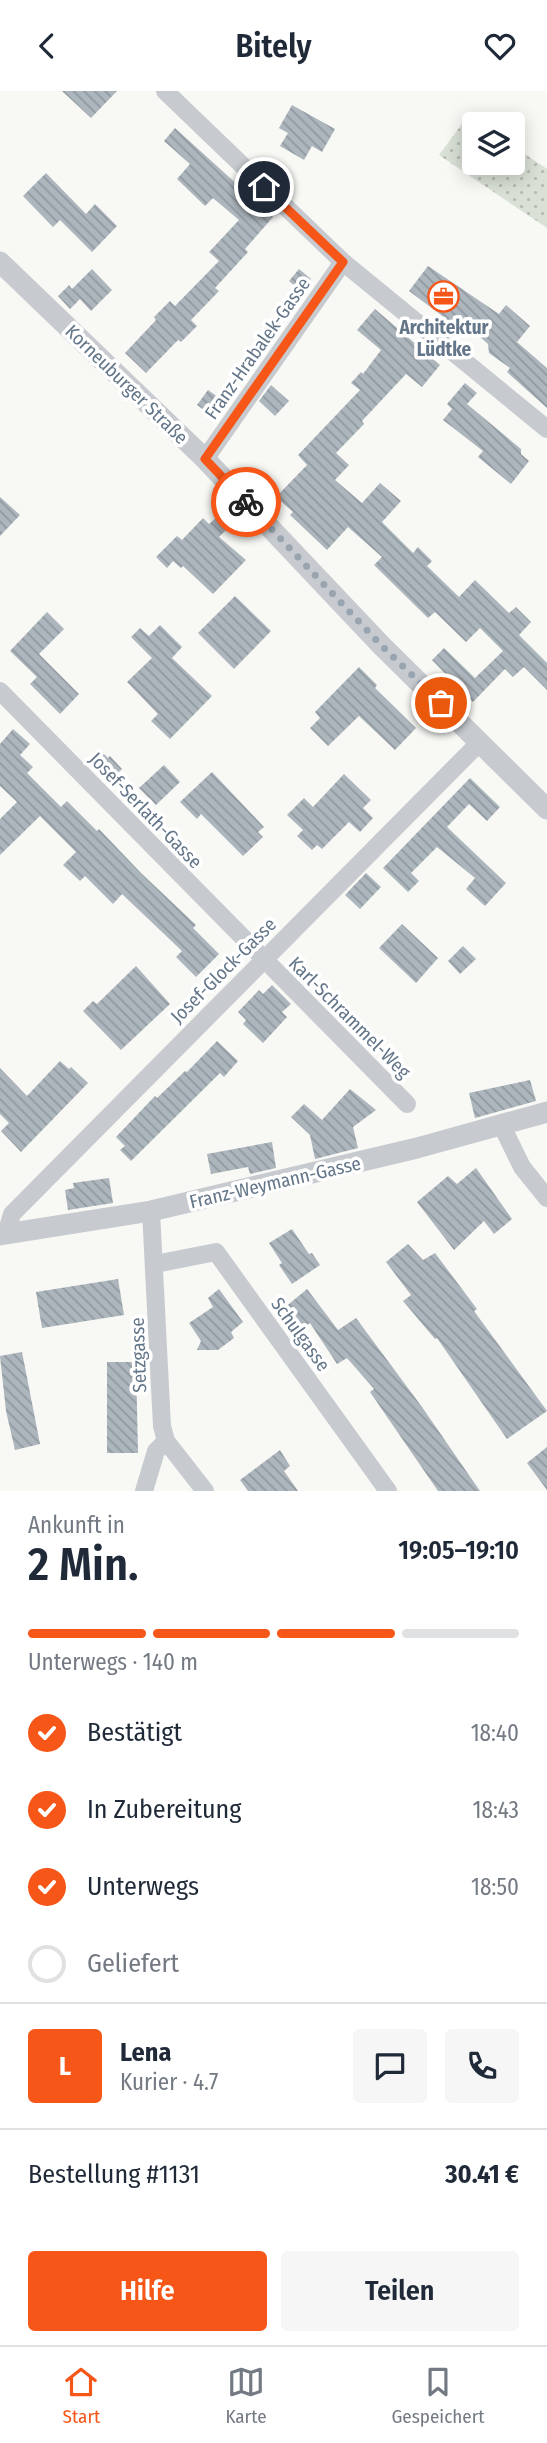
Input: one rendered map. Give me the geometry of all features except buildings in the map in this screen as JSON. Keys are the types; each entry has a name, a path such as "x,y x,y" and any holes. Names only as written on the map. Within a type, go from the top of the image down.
{"street":[{"path":"164,91 343,262 547,429"},
{"name":"Korneuburger Straße","path":"0,261 205,459 381,645 547,809"},
{"name":"Franz-Hrabalek-Gasse","path":"205,459 343,262"},
{"name":"Josef-Serlath-Gasse","path":"0,691 262,960"},
{"name":"Josef-Glock-Gasse","path":"3,1234 12,1214 480,742"},
{"name":"Karl-Schrammel-Weg","path":"262,960 339,1033 407,1104"},
{"name":"Franz-Weymann-Gasse","path":"3,1234 151,1211 502,1126 547,1112"},
{"path":"502,1126 523,1167 547,1198"},
{"name":"Setzgasse","path":"151,1211 162,1426 166,1441"},
{"name":"Schulgasse","path":"155,1264 216,1252 388,1491"},
{"path":"144,1491 156,1451 166,1441 205,1491"}],"shaded area":[{"path":"462,124 462,171 439,155"},
{"path":"525,154 547,169 547,228 469,175 525,175"}],"way so far":[{"path":"246,502 381,645 441,703"}],"place":[{"name":"Architektur Lüdtke","path":"444,296"}],"route":[{"path":"246,502 205,459 343,262 264,187"}]}
